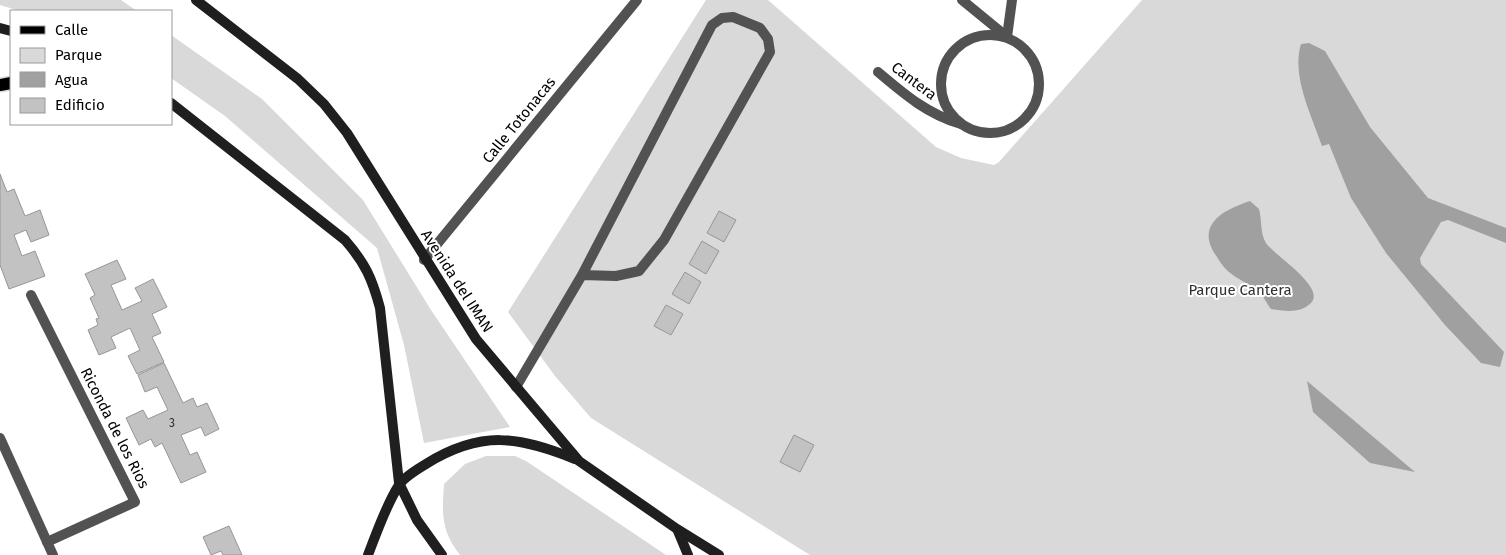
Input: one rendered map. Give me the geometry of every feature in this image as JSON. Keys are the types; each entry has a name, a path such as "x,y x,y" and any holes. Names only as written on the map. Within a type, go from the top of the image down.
{"main road":[{"name":"Avenida del IMAN","path":"201,1 298,79 324,104 347,133 424,260 476,339 578,460 677,529 719,555"},
{"path":"172,104 345,240 362,260 372,280 380,308 400,483 417,520 442,555"},
{"path":"368,555 400,483 440,456 477,443 496,440 517,440 540,445 578,460"},
{"path":"677,529 688,555"}],"street":[{"name":"Calle Totonacas","path":"424,260 637,0"},
{"name":"Cantera","path":"878,72 923,108 944,119 975,131 992,133 1009,130 1024,121 1034,107 1040,91 1039,74 1033,58 1021,45 1006,37 962,0"},
{"path":"1006,37 1012,0"},
{"path":"516,388 582,275 712,26 722,18 733,16 760,28 768,39 770,52 664,240 640,272 616,276 582,275"},
{"name":"Cantera","path":"961,124 950,113 943,99 941,84 943,68 950,54 969,40 991,34 1006,37"},
{"name":"Riconda de los Rios","path":"31,295 135,502 47,542"},
{"path":"0,438 53,555"}],"green space":[{"path":"0,0 121,0 136,10 17,10 0,5"},
{"name":"Parque Cantera","path":"706,0 768,0 936,147 961,158 994,165 999,162 1142,0 1506,0 1506,555 810,555 591,418 555,376 508,312"},
{"path":"172,36 262,99 363,200 431,310 510,427 424,443 404,345 377,248 225,116 172,79"},
{"path":"486,456 515,456 526,461 666,555 460,555 449,538 444,522 444,484 465,464"}],"water":[{"path":"1309,43 1325,51 1370,127 1428,198 1506,228 1506,243 1448,220 1441,222 1420,258 1421,264 1504,352 1500,367 1481,363 1445,325 1386,253 1351,198 1329,144 1322,146 1304,96 1299,69 1299,56 1301,44"},
{"path":"1250,201 1259,209 1266,243 1306,280 1312,289 1314,296 1311,303 1302,309 1292,311 1271,309 1256,290 1225,269 1211,246 1210,228 1215,220 1230,209"},
{"path":"1307,381 1415,472 1370,463 1313,412"}],"building":[{"path":"0,174 7,192 14,189 25,216 40,210 49,235 31,242 26,230 14,235 22,256 35,251 45,276 9,289 0,265"},
{"path":"719,211 736,220 724,242 707,233"},
{"path":"702,241 719,251 706,274 689,264"},
{"path":"117,260 126,279 111,285 122,310 142,301 135,288 153,279 167,307 152,314 161,333 152,337 164,362 137,374 128,356 140,350 130,328 111,337 116,348 99,355 88,330 98,325 96,319 99,318 90,298 95,295 85,274"},
{"path":"685,272 701,282 689,304 672,294"},
{"path":"666,305 683,314 671,335 654,326"},
{"path":"164,363 183,403 193,398 197,407 207,403 219,429 205,436 201,427 181,435 190,455 197,452 206,472 181,483 162,443 155,447 151,439 139,445 126,418 143,410 148,419 168,410 157,387 145,392 138,375"},
{"path":"794,435 814,445 800,472 780,462"},
{"path":"229,526 242,555 223,555 221,551 211,555 203,537"}]}
